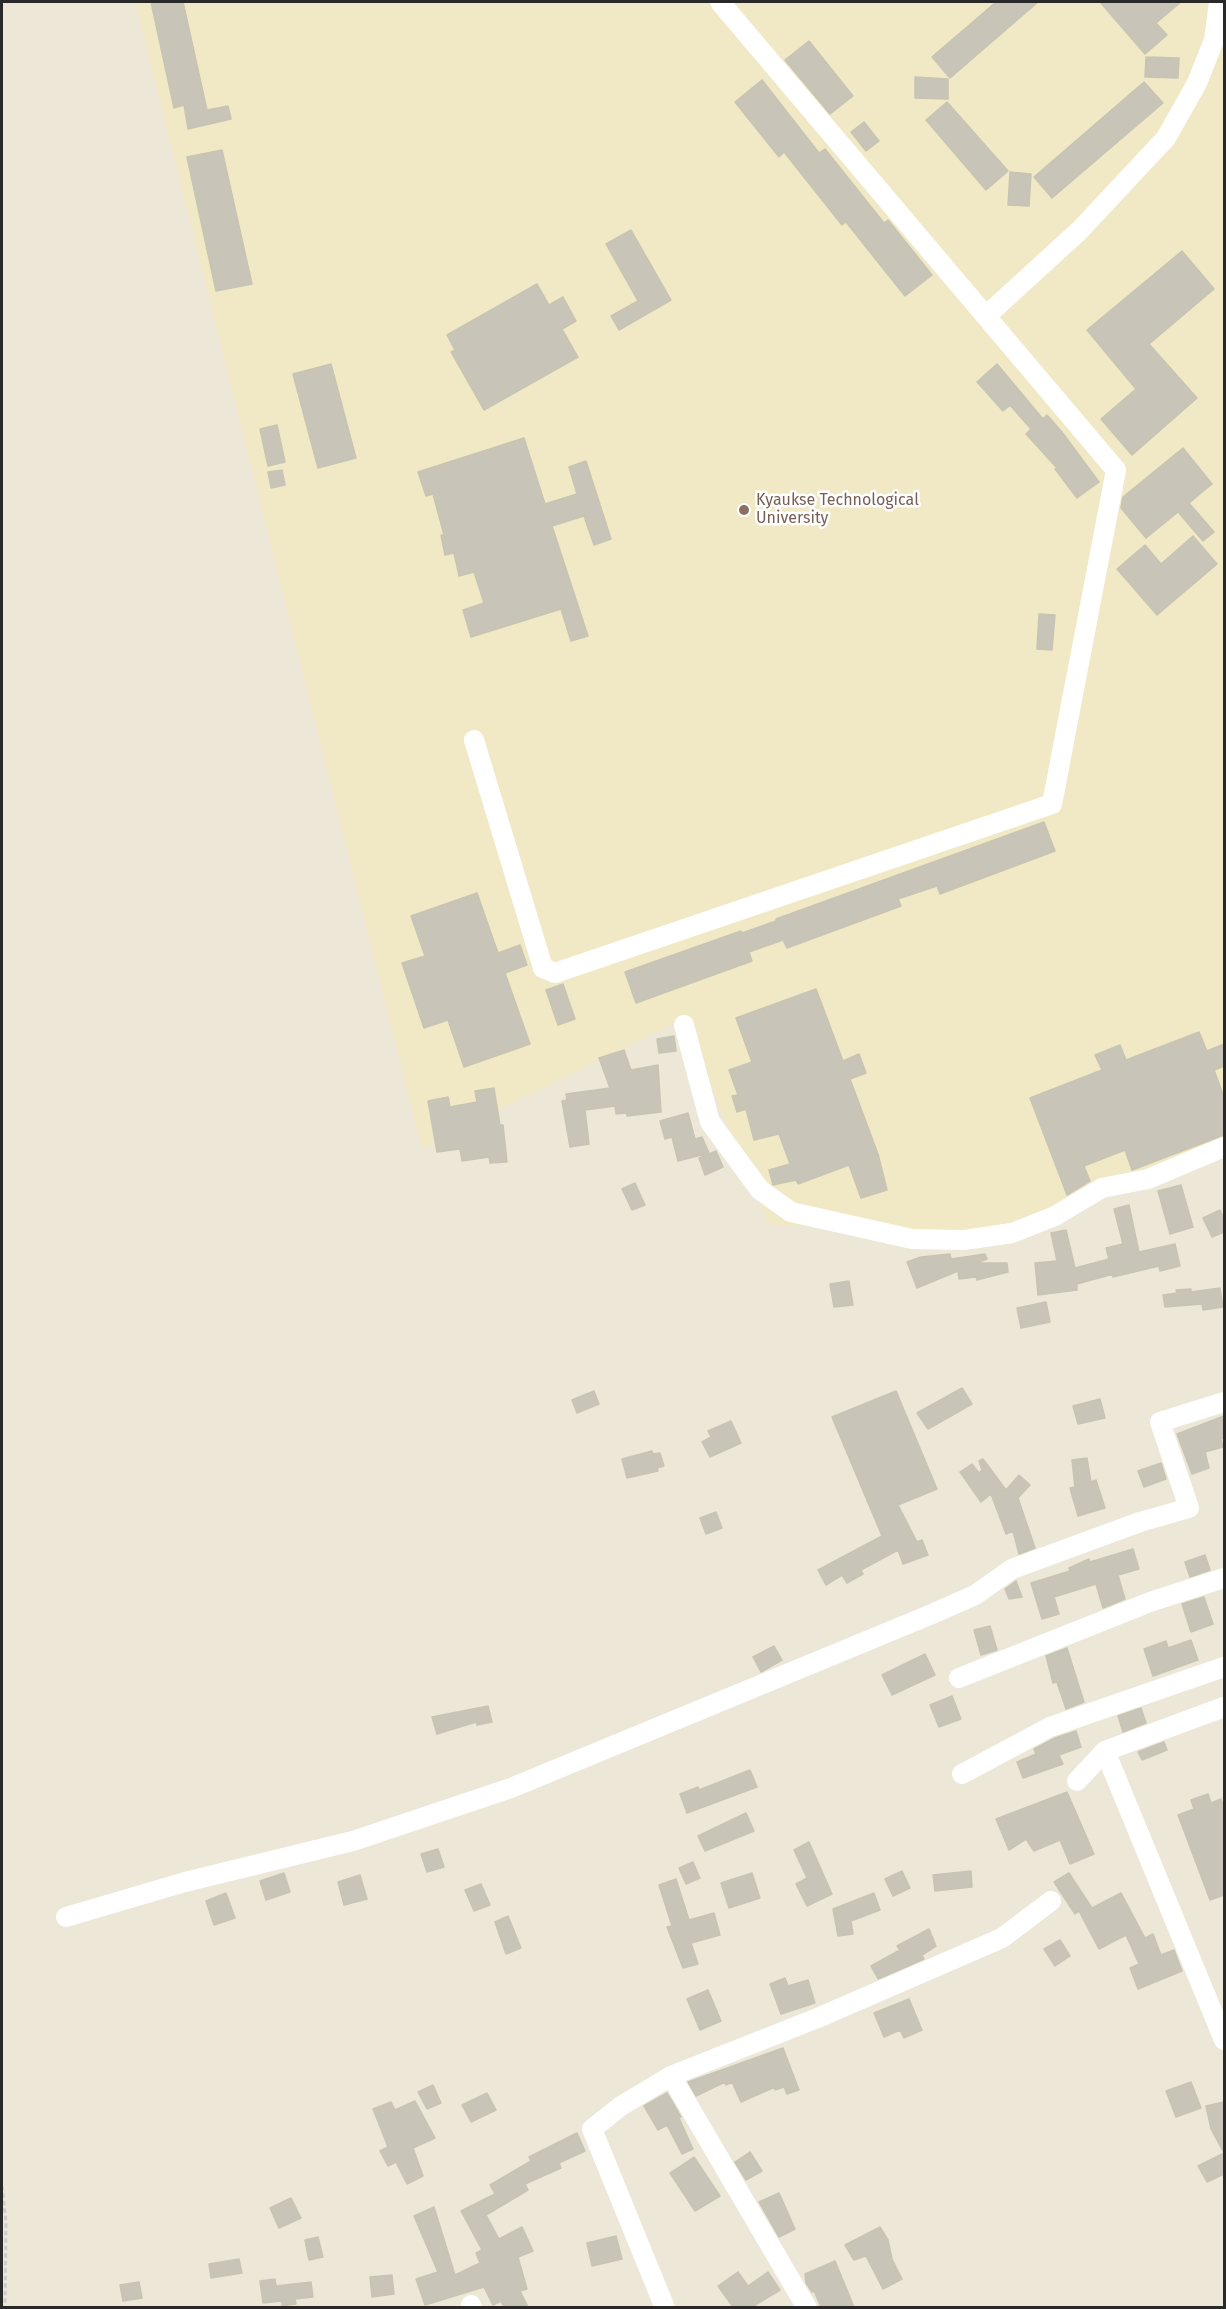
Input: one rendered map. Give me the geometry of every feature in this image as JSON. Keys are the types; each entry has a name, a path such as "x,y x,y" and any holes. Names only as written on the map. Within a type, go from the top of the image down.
{"street":[{"path":"474,740 543,968 555,973 1052,804 1116,470 720,2"},
{"path":"986,316 1080,230 1166,138 1197,83 1210,51 1214,40 1219,2"},
{"path":"684,1025 710,1122 760,1190 791,1212 912,1239 964,1240 1012,1233 1055,1216 1102,1188 1148,1179 1224,1147"},
{"path":"66,1917 185,1882 353,1841 511,1788 943,1610 975,1595 1012,1569 1140,1522 1189,1508 1160,1422 1224,1402"},
{"path":"959,1678 1150,1602 1224,1578"},
{"path":"962,1774 1050,1727 1224,1667"},
{"path":"1077,1781 1105,1751 1224,1707"},
{"path":"1105,1751 1224,2040"},
{"path":"665,2307 592,2128 621,2106 671,2076 820,2017 1002,1938 1051,1901"},
{"path":"671,2076 807,2307"}],"path":[{"path":"2,2186 6,2222 5,2307"}],"shaded area":[{"name":"Kyaukse Technological University","path":"135,2 1224,2 1224,1151 999,1240 768,1224 683,1019 422,1148"}],"building":[{"path":"151,2 183,2 207,110 228,106 231,119 188,129 184,105 174,108"},
{"path":"996,2 1038,2 950,78 932,57"},
{"path":"1100,2 1181,2 1156,23 1167,35 1145,54"},
{"path":"809,41 853,96 830,114 785,60"},
{"path":"1146,57 1179,58 1178,78 1145,77"},
{"path":"915,77 948,79 948,99 915,98"},
{"path":"762,80 819,153 825,149 884,223 888,220 932,275 905,296 846,222 842,225 784,152 779,157 735,102"},
{"path":"1144,82 1163,103 1052,198 1034,177"},
{"path":"947,102 1008,171 986,190 926,120"},
{"path":"864,122 879,141 866,151 851,132"},
{"path":"222,150 252,284 216,291 187,157"},
{"path":"1010,172 1031,174 1029,206 1008,205"},
{"path":"631,230 671,300 619,330 611,316 638,301 606,244"},
{"path":"1182,251 1214,289 1149,344 1197,398 1132,455 1101,419 1136,389 1087,330"},
{"path":"537,284 549,305 563,297 576,321 562,329 578,357 484,410 451,352 455,350 447,335"},
{"path":"331,364 356,458 318,468 293,374"},
{"path":"997,364 1043,419 1047,415 1062,432 1099,482 1077,498 1055,469 1057,468 1026,434 1031,429 1010,405 1003,411 977,382"},
{"path":"277,425 285,462 268,466 260,429"},
{"path":"524,438 545,504 577,494 569,467 586,461 611,539 594,545 584,516 552,526 588,636 571,641 561,609 471,637 463,610 484,603 474,572 459,576 454,553 445,555 441,535 444,535 433,494 426,496 418,472"},
{"path":"1183,448 1212,484 1189,503 1214,532 1203,541 1178,512 1146,538 1121,508 1123,497"},
{"path":"282,470 285,485 271,488 268,472"},
{"path":"1193,536 1217,564 1157,615 1117,569 1145,545 1161,564"},
{"path":"1039,614 1055,615 1052,650 1037,649"},
{"path":"1044,822 1055,851 940,894 937,886 898,899 901,906 787,948 783,940 749,952 752,961 636,1003 625,972 776,921 776,919"},
{"path":"477,893 498,953 520,945 527,965 505,973 530,1044 464,1067 448,1020 424,1028 402,963 425,956 411,916"},
{"path":"563,984 575,1019 558,1025 546,990"},
{"path":"816,989 843,1061 859,1054 866,1073 850,1079 878,1154 887,1190 861,1198 849,1165 798,1184 796,1180 773,1185 769,1170 790,1164 779,1134 754,1140 746,1109 737,1112 732,1096 738,1095 729,1070 752,1062 736,1018"},
{"path":"1199,1032 1207,1051 1224,1044 1224,1066 1214,1070 1224,1097 1224,1135 1132,1170 1125,1150 1084,1166 1090,1181 1067,1195 1030,1098 1102,1070 1095,1055 1120,1045 1126,1060"},
{"path":"674,1036 676,1051 659,1053 657,1039"},
{"path":"624,1050 631,1070 658,1065 661,1112 627,1116 627,1113 616,1114 615,1106 585,1110 589,1144 570,1147 562,1101 567,1100 566,1094 610,1088 599,1058"},
{"path":"494,1088 500,1125 503,1125 507,1162 490,1163 489,1157 462,1161 460,1149 437,1152 428,1101 448,1097 450,1107 477,1102 475,1091"},
{"path":"688,1113 695,1139 702,1137 709,1153 678,1161 672,1137 665,1139 660,1121"},
{"path":"716,1151 723,1167 705,1175 699,1158"},
{"path":"635,1183 645,1205 632,1210 622,1189"},
{"path":"1181,1185 1193,1227 1170,1234 1158,1191"},
{"path":"1129,1205 1139,1252 1175,1244 1180,1266 1160,1271 1159,1266 1113,1277 1113,1274 1077,1284 1077,1290 1038,1295 1035,1263 1057,1261 1051,1233 1066,1230 1075,1268 1109,1259 1106,1248 1123,1244 1114,1209"},
{"path":"1220,1210 1224,1219 1224,1232 1212,1237 1203,1218"},
{"path":"950,1254 951,1259 985,1254 987,1259 976,1263 1007,1263 1008,1272 977,1280 976,1277 959,1279 958,1271 917,1288 907,1262 921,1257"},
{"path":"849,1281 853,1305 834,1307 830,1284"},
{"path":"1220,1288 1223,1307 1203,1310 1202,1304 1165,1307 1163,1295 1177,1293 1176,1290 1191,1289 1191,1292"},
{"path":"1046,1302 1050,1322 1021,1328 1017,1308"},
{"path":"962,1388 972,1404 928,1429 917,1413"},
{"path":"594,1391 599,1404 577,1413 572,1400"},
{"path":"896,1391 937,1489 898,1505 917,1542 922,1540 928,1555 903,1564 898,1550 861,1570 863,1574 847,1583 842,1575 826,1585 818,1570 882,1536 832,1417"},
{"path":"1100,1399 1105,1418 1078,1424 1073,1406"},
{"path":"1224,1416 1224,1438 1221,1439 1223,1447 1205,1452 1209,1468 1192,1474 1177,1434"},
{"path":"731,1421 741,1443 710,1457 702,1442 711,1437 708,1431"},
{"path":"652,1451 653,1454 660,1453 664,1466 657,1468 658,1471 627,1478 622,1459"},
{"path":"1087,1458 1091,1482 1096,1480 1105,1508 1078,1516 1070,1488 1075,1487 1072,1460"},
{"path":"983,1459 1006,1490 1019,1475 1030,1485 1018,1498 1035,1548 1019,1554 1013,1531 1006,1534 991,1494 981,1502 960,1472 972,1464 979,1473 982,1470 979,1461"},
{"path":"1161,1463 1166,1479 1144,1487 1138,1471"},
{"path":"716,1512 722,1528 706,1534 700,1518"},
{"path":"1133,1549 1139,1569 1118,1575 1125,1599 1103,1608 1096,1584 1054,1597 1059,1614 1042,1619 1031,1583 1070,1571 1069,1568 1089,1559 1090,1562"},
{"path":"1205,1555 1210,1570 1190,1577 1185,1562"},
{"path":"1016,1581 1022,1597 1009,1599 1005,1589"},
{"path":"1204,1597 1213,1624 1191,1632 1182,1604"},
{"path":"990,1626 997,1650 981,1655 974,1630"},
{"path":"1191,1640 1198,1660 1153,1676 1144,1649 1166,1641 1168,1648"},
{"path":"774,1646 782,1660 761,1672 753,1657"},
{"path":"1067,1648 1084,1702 1066,1709 1057,1682 1053,1683 1046,1656"},
{"path":"925,1654 935,1675 892,1695 882,1675"},
{"path":"952,1696 961,1719 939,1727 930,1705"},
{"path":"488,1706 492,1722 477,1725 476,1722 437,1734 432,1717"},
{"path":"1141,1708 1146,1723 1123,1732 1118,1716"},
{"path":"1076,1731 1081,1747 1059,1755 1063,1764 1023,1778 1017,1762 1036,1754 1034,1749 1055,1738"},
{"path":"1164,1742 1167,1750 1142,1760 1138,1752"},
{"path":"750,1770 757,1787 687,1813 680,1794 698,1787 699,1790"},
{"path":"1067,1792 1094,1854 1070,1864 1060,1840 1034,1851 1026,1839 1009,1850 996,1819"},
{"path":"1208,1794 1211,1803 1221,1799 1224,1807 1224,1895 1210,1900 1178,1815 1194,1809 1191,1800"},
{"path":"746,1813 754,1831 705,1851 698,1836"},
{"path":"809,1842 832,1894 807,1906 796,1884 807,1878 794,1850"},
{"path":"438,1849 444,1867 427,1872 421,1854"},
{"path":"693,1862 700,1878 686,1884 679,1868"},
{"path":"902,1871 910,1888 893,1896 885,1879"},
{"path":"971,1871 972,1887 935,1891 933,1875"},
{"path":"284,1873 290,1892 266,1900 260,1881"},
{"path":"752,1873 760,1898 729,1908 721,1883"},
{"path":"1069,1873 1092,1908 1121,1893 1145,1938 1153,1934 1161,1955 1174,1950 1182,1971 1138,1989 1130,1968 1139,1964 1126,1935 1099,1949 1079,1911 1075,1914 1054,1882"},
{"path":"360,1875 367,1899 344,1905 338,1882"},
{"path":"676,1879 689,1920 714,1913 720,1935 691,1943 698,1964 683,1968 667,1927 672,1926 659,1885"},
{"path":"481,1884 490,1905 474,1911 465,1890"},
{"path":"226,1893 235,1918 214,1925 206,1901"},
{"path":"874,1893 880,1910 851,1921 853,1934 838,1936 833,1909"},
{"path":"508,1916 521,1948 506,1954 495,1922"},
{"path":"929,1929 936,1946 922,1955 924,1959 878,1979 871,1966 900,1950 897,1946"},
{"path":"1060,1940 1070,1956 1055,1966 1044,1949"},
{"path":"785,1978 788,1986 808,1980 815,2003 781,2014 770,1984"},
{"path":"708,1990 721,2021 700,2030 687,1999"},
{"path":"909,1999 922,2030 904,2038 900,2030 884,2037 874,2013"},
{"path":"783,2048 799,2090 787,2094 784,2087 775,2090 775,2087 741,2102 732,2082 726,2085 725,2082 696,2096 688,2082"},
{"path":"1191,2082 1201,2108 1176,2117 1166,2091"},
{"path":"433,2085 441,2103 427,2109 418,2092"},
{"path":"487,2093 496,2110 471,2122 462,2105"},
{"path":"667,2093 681,2117 679,2118 693,2149 682,2154 667,2125 658,2130 644,2106"},
{"path":"415,2101 435,2138 413,2148 423,2176 407,2184 396,2162 388,2166 380,2151 388,2147 373,2109 391,2102 395,2110"},
{"path":"1224,2102 1224,2153 1211,2129 1206,2106"},
{"path":"577,2133 585,2151 559,2163 561,2168 525,2184 528,2190 486,2215 499,2239 522,2227 533,2251 518,2257 527,2289 520,2291 528,2307 504,2307 501,2301 493,2305 484,2287 425,2305 416,2279 438,2272 414,2216 434,2207 455,2275 480,2263 476,2253 482,2250 461,2211 495,2194 490,2185 531,2161 529,2157"},
{"path":"750,2152 762,2171 746,2180 735,2162"},
{"path":"1224,2153 1224,2174 1207,2182 1198,2166"},
{"path":"694,2157 720,2196 695,2211 670,2173"},
{"path":"779,2193 795,2229 779,2237 759,2202"},
{"path":"291,2198 301,2218 279,2228 270,2208"},
{"path":"880,2227 888,2240 892,2259 902,2279 883,2289 866,2256 854,2260 845,2245"},
{"path":"616,2236 622,2259 592,2266 587,2243"},
{"path":"318,2237 323,2257 309,2260 305,2240"},
{"path":"239,2259 242,2273 211,2278 209,2264"},
{"path":"835,2261 854,2307 821,2307 814,2291 812,2292 806,2283 805,2274"},
{"path":"738,2272 748,2286 768,2272 780,2290 752,2307 733,2307 718,2286"},
{"path":"392,2275 394,2294 372,2297 370,2277"},
{"path":"275,2279 276,2286 311,2282 313,2297 295,2299 296,2304 282,2306 282,2301 263,2303 260,2281"},
{"path":"139,2282 142,2298 123,2301 120,2285"}],"place":[{"name":"Kyaukse Technological University","path":"744,510"}]}
